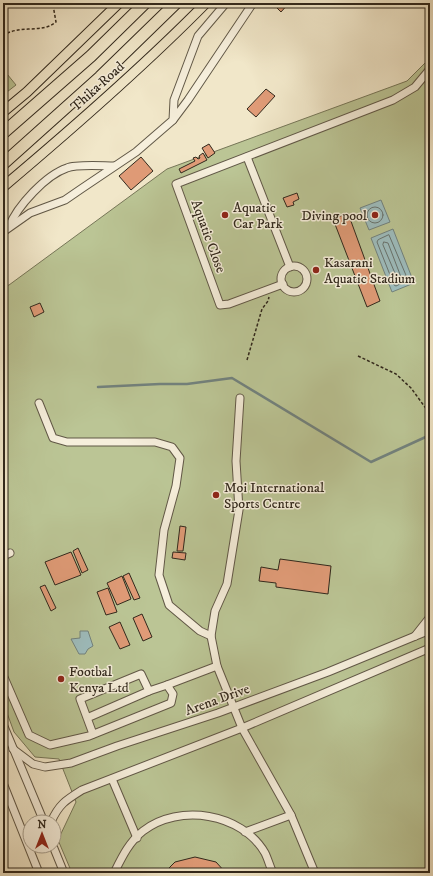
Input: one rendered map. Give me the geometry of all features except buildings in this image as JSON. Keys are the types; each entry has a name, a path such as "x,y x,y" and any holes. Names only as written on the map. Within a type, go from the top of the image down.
{"highway":[{"name":"Thika Road","path":"3,133 91,56 145,3"},
{"name":"Thika Road","path":"3,164 100,77 176,3"}],"main road":[{"path":"3,112 27,92 119,3"},
{"name":"Thika Road","path":"3,187 86,117 166,44 206,3"}],"street":[{"path":"173,120 174,100 198,36 226,3"},
{"path":"3,232 30,213 65,200 136,152 173,120 253,3"},
{"name":"Aquatic Close","path":"283,284 229,304 220,305 176,184 402,95 415,87 430,69"},
{"path":"247,157 290,267"},
{"path":"9,227 21,205 50,177 68,167 114,166"},
{"path":"296,266 304,270 306,273 307,282 302,289 294,292 286,289 283,284 282,274 290,267 296,266"},
{"path":"240,398 236,461 239,510 227,584 214,612 211,636 217,666 242,728 290,815 315,873"},
{"path":"39,403 53,438 67,442 156,442 172,447 180,458 176,486 164,530 159,575 169,605 200,631 211,636"},
{"path":"415,636 430,617"},
{"name":"Arena Drive","path":"13,749 33,764 45,767 70,764 117,746 234,707 328,672 430,630"},
{"path":"55,814 63,802 82,790 242,728 430,648"},
{"path":"87,718 149,691 217,666"},
{"path":"93,734 80,699 141,674 149,691"},
{"path":"3,675 29,735 50,745 93,734 171,703 173,694 167,684"},
{"path":"3,724 41,814"},
{"path":"112,779 137,838"},
{"path":"3,783 39,873"},
{"path":"114,873 125,850 144,830 168,818 195,814 221,819 245,832 264,852 273,873"},
{"path":"245,832 290,815"},
{"path":"57,854 64,873"}],"path":[{"path":"3,36 16,30 51,26 56,22 53,5 55,3"},
{"path":"247,360 262,309 268,301 270,289"},
{"path":"358,356 396,374 411,388 430,414"}],"green space":[{"name":"Moi International Sports Centre","path":"430,58 430,873 72,873 62,849 62,832 76,802 59,759 35,757 14,732 3,702 3,287 9,285 167,169 407,81"},
{"path":"3,69 16,85 3,95"}],"water":[{"name":"Diving pool","path":"381,200 390,222 369,230 360,208"},
{"path":"393,229 414,283 392,292 371,238"},
{"path":"80,631 88,631 93,646 88,649 85,654 79,654 71,639 80,638"}],"waterway":[{"path":"98,387 187,384 232,378 371,462 430,435"}],"place":[{"name":"Aquatic Car Park","path":"225,215"},
{"name":"Diving pool","path":"375,215"},
{"name":"Kasarani Aquatic Stadium","path":"316,270"},
{"name":"Moi International Sports Centre","path":"216,495"},
{"name":"Footbal Kenya Ltd","path":"61,679"}]}
